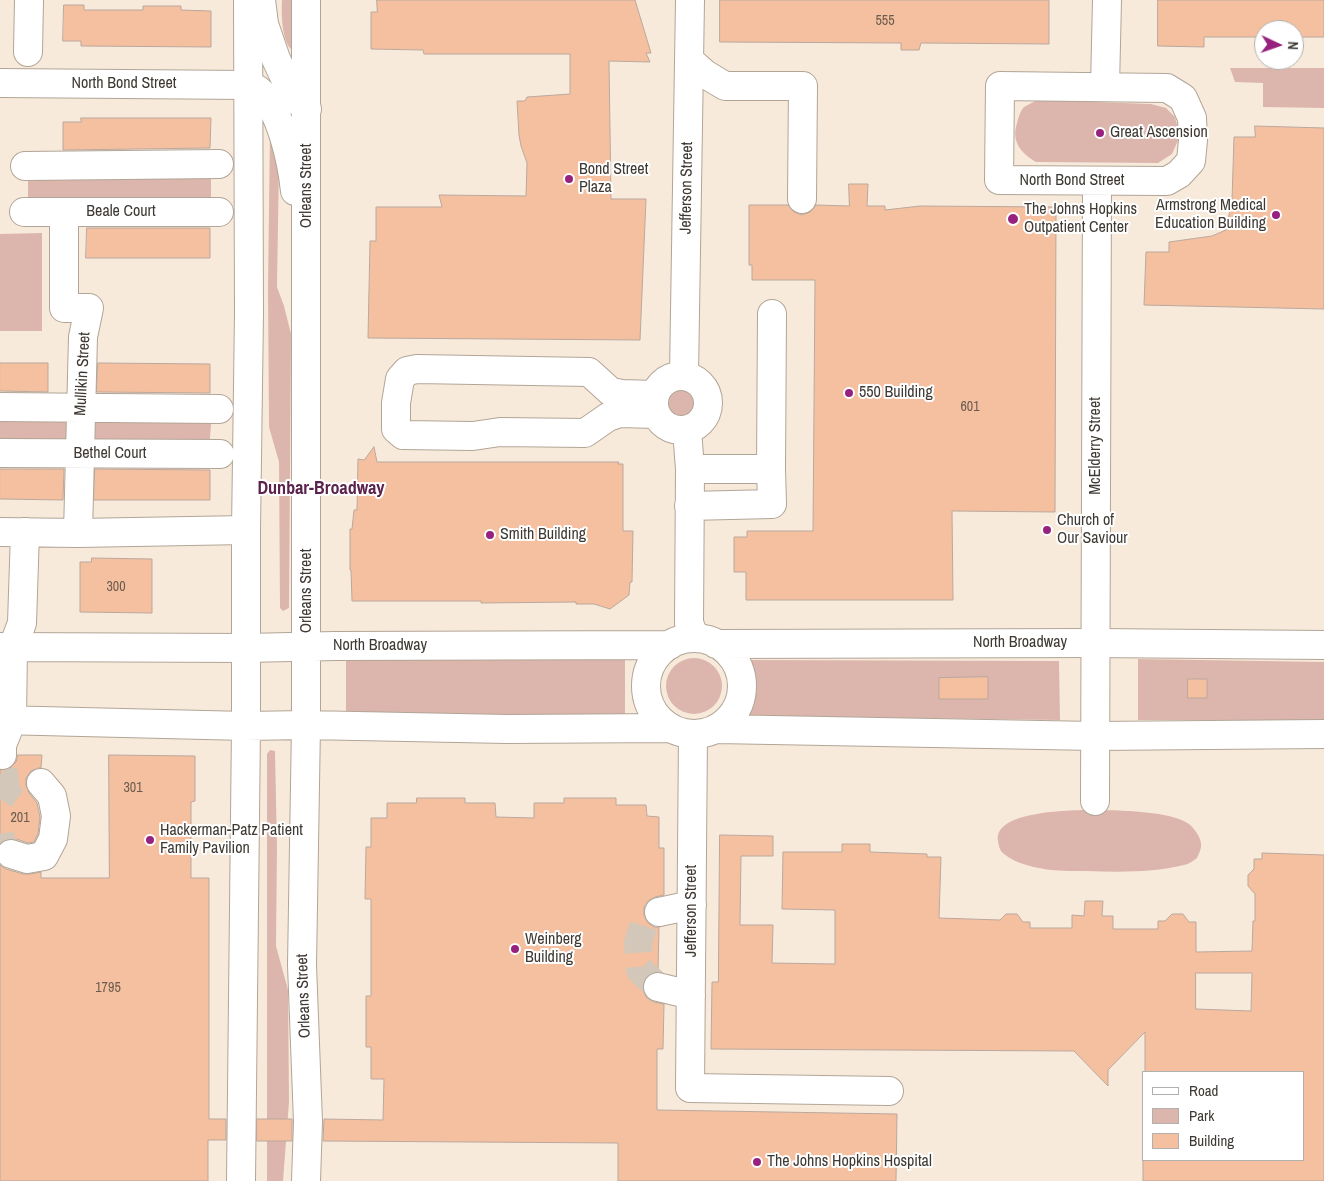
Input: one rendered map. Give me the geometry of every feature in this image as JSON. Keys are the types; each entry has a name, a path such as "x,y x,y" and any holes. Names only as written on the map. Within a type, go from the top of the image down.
{"main road":[{"path":"28,52 29,0"},
{"path":"241,1181 249,313 248,0"},
{"path":"261,0 264,24 276,59 297,100 307,109"},
{"name":"Orleans Street","path":"306,0 306,725 302,965 308,1122 306,1181"},
{"name":"Jefferson Street","path":"684,375 690,0"},
{"path":"1105,87 1107,0"},
{"path":"689,60 705,74 725,86 803,86 802,200"},
{"name":"North Bond Street","path":"0,84 248,85"},
{"path":"248,85 259,91 269,102 278,120 293,173 307,314"},
{"name":"North Bond Street","path":"1000,86 1105,87 1167,88 1183,98 1192,118 1193,140 1191,160 1179,174 1167,180 999,180 1000,86"},
{"path":"24,166 219,164"},
{"name":"McElderry Street","path":"1095,802 1098,181"},
{"name":"Beale Court","path":"24,212 219,212"},
{"name":"Mullikin Street","path":"64,212 64,308 89,308 83,337 78,533"},
{"path":"689,506 772,504 772,314"},
{"path":"416,369 589,372 611,392 655,404 608,417 585,433 500,432 473,436 404,435 396,429 396,403 400,380 407,371 416,369"},
{"path":"684,375 700,382 708,397 708,405 702,421 687,430 678,430 661,422 655,404 659,386 675,376 684,375"},
{"path":"600,422 601,383"},
{"path":"0,407 219,409"},
{"path":"687,430 690,469 688,623 694,642"},
{"name":"Bethel Court","path":"0,453 220,454"},
{"path":"690,469 771,470"},
{"path":"2,755 6,720 7,647 22,623 12,532 78,533 246,530"},
{"path":"694,642 724,648 734,660 741,674 742,690 738,705 730,719 693,731 658,718 649,704 646,687 648,672 655,658 666,647 694,642"},
{"name":"North Broadway","path":"7,647 246,648 694,642 1324,645"},
{"path":"6,720 246,726 306,725 1095,736 1324,734"},
{"name":"Jefferson Street","path":"693,731 690,1088 889,1091"},
{"path":"21,864 44,856 53,839 56,816 52,796 41,783"},
{"path":"659,912 692,905"},
{"path":"658,987 691,994"}],"green space":[{"path":"282,0 291,0 291,49 284,33"},
{"path":"1230,68 1304,70 1304,68 1324,68 1324,108 1263,107 1263,83 1235,82"},
{"path":"1037,100 1151,104 1166,108 1175,117 1180,136 1172,154 1158,163 1036,162 1022,151 1016,141 1015,130 1019,115 1024,107"},
{"path":"270,130 279,162 277,287 291,334 289,608 283,611 280,608 279,462 269,427"},
{"path":"28,167 211,168 211,209 28,208"},
{"path":"42,233 42,331 0,331 0,234"},
{"path":"681,390 691,394 695,404 691,414 681,418 671,414 667,404 671,394"},
{"path":"0,411 212,412 209,450 0,450"},
{"path":"625,649 625,715 346,713 346,657"},
{"path":"694,658 709,663 717,671 722,686 717,701 709,709 694,714 679,709 671,701 666,686 671,671 679,663"},
{"path":"1138,659 1324,662 1324,720 1138,720"},
{"path":"748,660 1059,661 1060,720 747,716 755,691"},
{"path":"270,750 275,751 277,847 276,946 288,990 289,1102 283,1181 267,1181 267,754"},
{"path":"1070,810 1143,812 1170,816 1181,820 1189,824 1198,835 1201,845 1199,855 1188,864 1147,871 1064,871 1039,868 1020,863 1003,853 1000,849 998,841 1000,831 1008,823 1037,814"}],"building":[{"name":"Bond Street Plaza","path":"377,0 635,0 651,53 646,53 650,62 609,61 611,199 646,199 640,340 368,338 370,241 376,241 376,207 442,207 439,195 526,196 527,163 519,135 517,101 525,101 527,97 570,94 570,54 424,54 423,50 371,49 371,12 377,12"},
{"path":"720,0 1049,0 1049,44 921,43 919,50 901,50 901,43 720,42"},
{"path":"1158,0 1324,0 1324,37 1304,37 1304,20 1254,20 1254,37 1204,37 1204,47 1158,46"},
{"path":"64,5 84,5 84,10 143,10 143,6 181,6 181,10 211,11 211,47 81,46 81,41 63,41"},
{"path":"81,118 211,118 210,148 63,150 63,122 81,122"},
{"name":"Armstrong Medical Education Building","path":"1255,126 1324,128 1324,309 1144,305 1146,252 1169,252 1169,242 1212,236 1226,230 1232,200 1234,137 1255,137"},
{"path":"849,184 868,184 867,206 885,206 885,210 920,206 1056,207 1055,512 952,511 953,600 746,600 746,572 734,572 734,537 747,537 747,531 813,531 815,280 752,280 752,265 749,265 749,205 788,205 794,212 802,215 810,212 816,205 849,206"},
{"path":"87,228 210,228 210,258 86,258"},
{"path":"0,363 48,363 48,392 0,391"},
{"path":"98,363 210,364 210,393 97,392"},
{"name":"Smith Building","path":"374,447 377,462 619,462 618,464 623,464 623,531 633,531 632,582 630,582 629,595 610,609 594,604 576,604 576,602 352,601 350,529 352,529 354,510 357,510 358,459 364,460"},
{"path":"0,469 64,469 63,500 0,499"},
{"path":"95,469 210,470 210,500 94,500"},
{"path":"92,558 152,559 152,613 80,612 80,562 91,562"},
{"path":"988,677 988,699 939,699 939,678"},
{"path":"1188,679 1207,679 1207,698 1188,698"},
{"path":"18,755 42,755 41,768 31,771 26,778 26,785 29,793 37,803 40,817 38,834 34,842 28,843 16,839 8,839 0,843 0,770 10,768 16,762"},
{"path":"109,755 195,756 195,801 191,802 191,878 209,878 209,1119 226,1119 226,1140 208,1140 208,1181 0,1181 0,865 6,869 23,874 41,872 41,878 109,878"},
{"name":"Weinberg Building","path":"417,798 465,798 465,803 495,803 496,817 534,818 534,803 564,803 564,798 616,798 616,805 646,805 647,816 659,817 659,848 664,848 664,895 648,901 644,907 644,915 648,923 654,927 659,927 658,972 653,972 647,976 643,984 643,991 647,998 664,1004 663,1049 657,1049 657,1110 897,1114 896,1181 618,1181 618,1143 323,1141 324,1119 383,1120 384,1079 371,1079 371,1047 366,1047 366,996 371,996 371,899 365,899 366,847 371,847 371,818 387,818 387,803 416,803"},
{"path":"720,835 773,836 773,856 741,856 740,925 773,925 772,963 835,964 835,910 782,909 783,852 842,852 842,844 870,844 870,852 927,854 927,857 941,857 939,918 1000,920 1006,914 1017,914 1023,922 1030,922 1030,928 1072,928 1072,915 1084,916 1085,901 1103,901 1102,916 1113,916 1113,929 1158,929 1158,921 1165,921 1172,914 1183,914 1189,922 1196,922 1196,952 1252,951 1255,894 1248,886 1248,875 1254,869 1254,859 1262,859 1262,853 1324,855 1324,1181 1143,1181 1143,1161 1304,1161 1304,1071 1145,1071 1145,1032 1108,1070 1108,1086 1074,1051 711,1049 712,982 718,982","holes":["1196,973 1252,973 1251,1011 1196,1009"]},
{"path":"257,1119 292,1119 292,1141 257,1141"}],"tunnel":[{"path":"0,799 12,782 27,780 41,783"},
{"path":"0,834 2,844 11,854"},
{"path":"658,987 640,970 638,943 645,921 659,912"}],"place":[{"name":"Great Ascension","path":"1100,133"},
{"name":"Bond Street Plaza","path":"569,179"},
{"name":"Armstrong Medical Education Building","path":"1276,215"},
{"name":"The Johns Hopkins Outpatient Center","path":"1013,219"},
{"name":"550 Building","path":"849,393"},
{"name":"Church of Our Saviour","path":"1047,530"},
{"name":"Smith Building","path":"490,535"},
{"name":"Hackerman-Patz Patient Family Pavilion","path":"150,840"},
{"name":"Weinberg Building","path":"515,949"},
{"name":"The Johns Hopkins Hospital","path":"757,1162"}],"district":[{"name":"Dunbar-Broadway","path":"321,489"}]}
